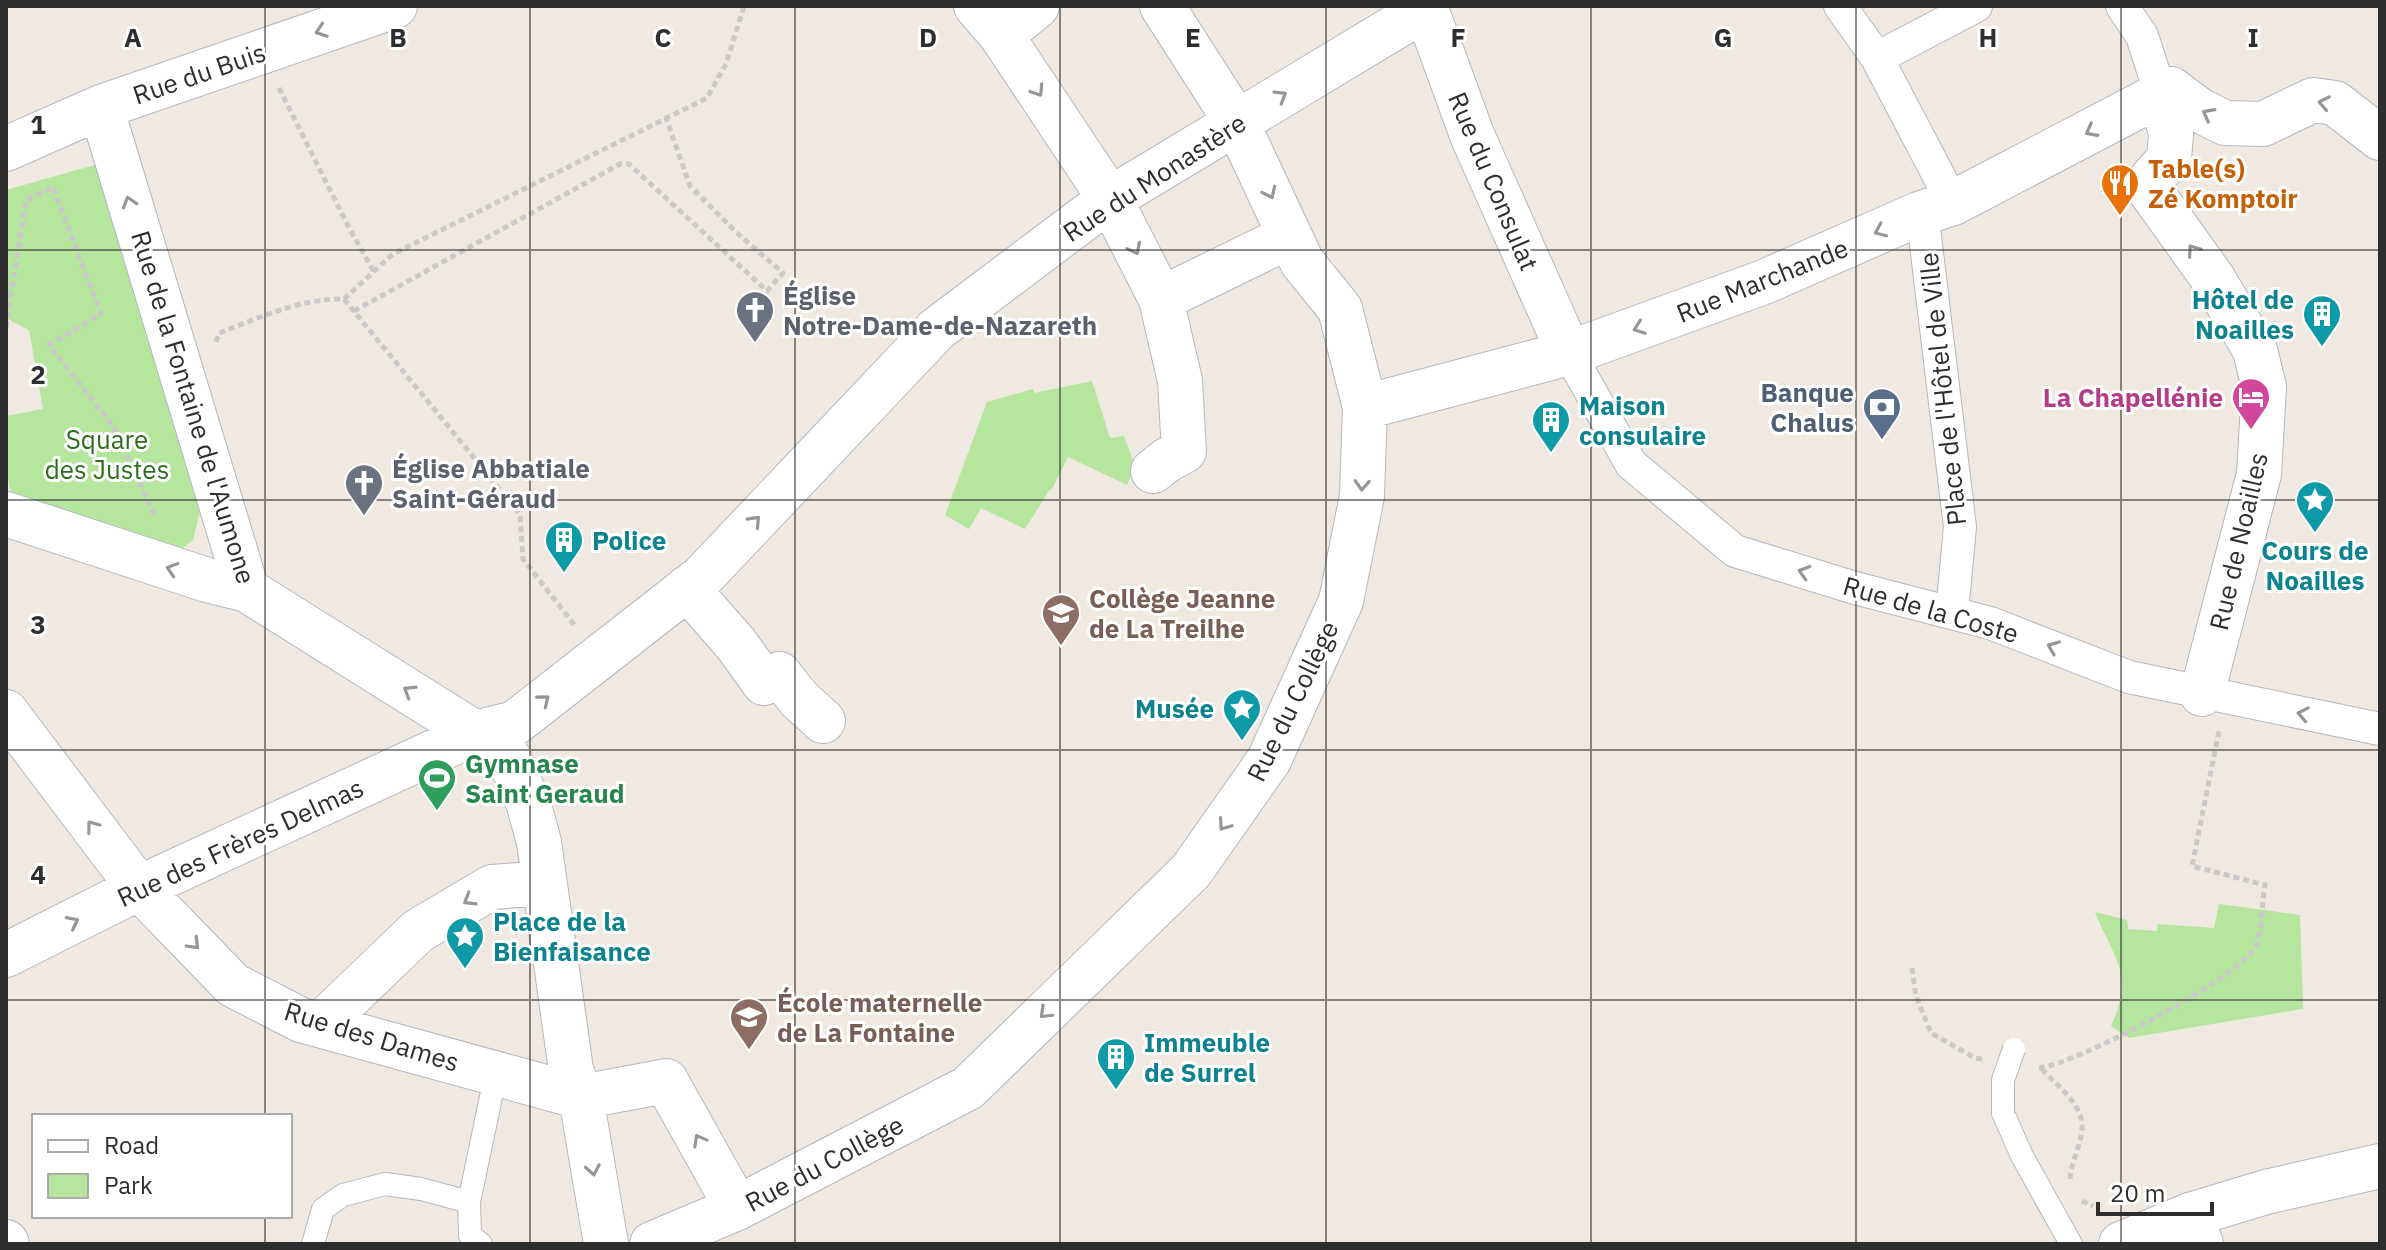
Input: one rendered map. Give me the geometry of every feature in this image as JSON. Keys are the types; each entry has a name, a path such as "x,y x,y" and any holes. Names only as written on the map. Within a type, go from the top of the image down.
{"street":[{"name":"Rue du Buis","path":"6,149 101,107 395,6"},
{"path":"1037,6 988,20 1110,199 1161,299 1180,381 1184,451 1153,471"},
{"name":"Place de l'Hôtel de Ville","path":"1840,6 1877,58 1936,208 1924,228 1960,527 1952,612"},
{"path":"1877,58 1976,6"},
{"name":"Rue du Collège","path":"652,1244 737,1208 968,1088 1191,871 1269,760 1341,601 1362,496 1365,407 1340,309 1302,262 1237,123 1164,7"},
{"name":"Rue du Monastère","path":"598,656 694,583 937,329 1110,199 1427,7"},
{"name":"Rue du Consulat","path":"1427,7 1472,135 1569,353"},
{"path":"2123,7 2142,36 2161,95"},
{"path":"1936,208 2171,89 2199,110 2225,123 2263,124 2313,100 2335,103 2380,138"},
{"name":"Rue de Noailles","path":"2161,95 2171,134 2169,159 2146,185 2214,280 2255,350 2264,387 2259,474 2214,696"},
{"name":"Rue de la Fontaine de l'Aumone","path":"101,107 247,590 475,733"},
{"name":"Rue Marchande","path":"1365,407 1569,353 1764,282 1936,208"},
{"path":"1161,299 1290,236"},
{"name":"Rue de la Coste","path":"1569,353 1631,464 1735,551 2022,634 2129,677 2380,729"},
{"path":"6,514 207,580 247,590"},
{"path":"694,583 764,683 779,674 799,699 823,721"},
{"name":"Rue des Frères Delmas","path":"6,955 139,888 475,733 515,723 598,656"},
{"name":"Rue des Dames","path":"6,712 139,888 233,985 301,1020 588,1096"},
{"path":"475,733 509,758 528,802 539,842 571,1070 588,1096 606,1244"},
{"path":"320,1025 418,931 492,887 543,883"},
{"path":"588,1096 666,1081 737,1208"},
{"path":"2121,1244 2195,1230 2266,1192 2380,1166"}],"lane":[{"path":"2014,1049 2003,1080 2003,1113 2022,1156 2071,1244"},
{"path":"481,1244 470,1235 469,1202 496,1073"},
{"path":"313,1244 323,1209 343,1195 385,1184 421,1189 469,1202"}],"path":[{"path":"182,377 207,367 219,333 321,298 344,299 393,254 707,98 726,64 744,6"},
{"path":"268,49 281,91 374,272"},
{"path":"354,311 620,164 629,164 767,291 783,273 690,186 666,118"},
{"path":"6,327 26,200 53,187 101,314 49,345 113,426 154,517 164,527"},
{"path":"344,299 520,514 523,559 598,656"},
{"path":"2028,1067 2042,1069 2112,1040 2205,988 2247,957 2257,945 2265,885 2192,866 2214,696"},
{"path":"1912,968 1916,996 1931,1033 1975,1058 1988,1060"},
{"path":"2042,1069 2077,1108 2083,1129 2070,1166 2069,1182 2081,1200 2093,1206"}],"green space":[{"name":"Square des Justes","path":"105,162 202,503 193,540 173,556 14,507 6,469 6,416 43,409 29,330 6,318 6,190"},
{"path":"1092,381 1110,438 1124,436 1135,466 1127,485 1068,457 1052,489 1025,529 981,508 969,529 945,515 987,402 1033,389 1034,393"},
{"path":"2219,904 2300,915 2303,1009 2129,1038 2111,1026 2118,1008 2121,979 2115,955 2095,912 2127,920 2128,929 2157,931 2158,924 2214,928"}],"place":[{"name":"Table(s) Zé Komptoir","path":"2120,217"},
{"name":"Église Notre-Dame-de-Nazareth","path":"755,344"},
{"name":"Hôtel de Noailles","path":"2322,348"},
{"name":"La Chapellénie","path":"2251,431"},
{"name":"Banque Chalus","path":"1882,441"},
{"name":"Maison consulaire","path":"1551,454"},
{"name":"Église Abbatiale Saint-Géraud","path":"364,517"},
{"name":"Cours de Noailles","path":"2315,534"},
{"name":"Police","path":"564,574"},
{"name":"Collège Jeanne de La Treilhe","path":"1061,647"},
{"name":"Musée","path":"1242,742"},
{"name":"Gymnase Saint Geraud","path":"437,812"},
{"name":"Place de la Bienfaisance","path":"465,970"},
{"name":"École maternelle de La Fontaine","path":"749,1051"},
{"name":"Immeuble de Surrel","path":"1116,1091"}]}
